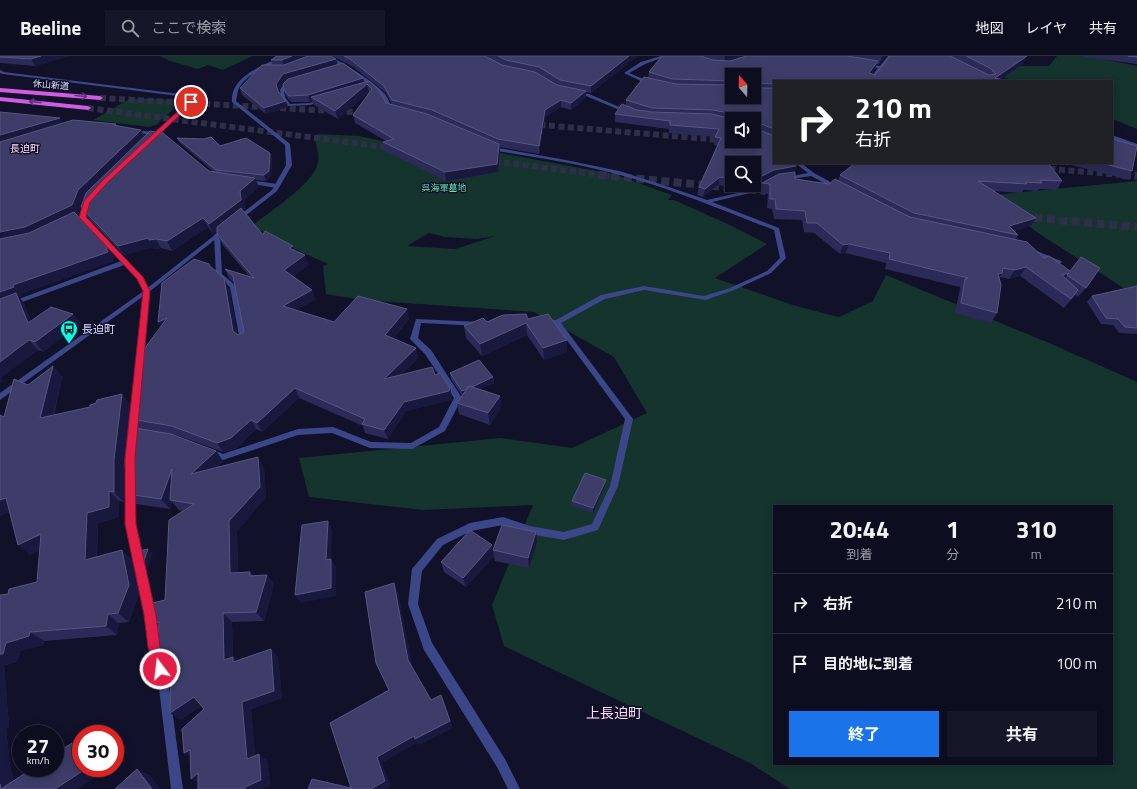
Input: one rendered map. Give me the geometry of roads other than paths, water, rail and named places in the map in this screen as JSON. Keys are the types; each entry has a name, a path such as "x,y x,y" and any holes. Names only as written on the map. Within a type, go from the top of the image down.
{"highway":[{"name":"休山新道","path":"0,90 100,98"},
{"name":"休山新道","path":"0,99 88,108"}],"street":[{"path":"0,397 147,291 274,191 289,165 288,145 234,101 237,89 248,77 259,69 286,56"},
{"path":"326,56 346,66 383,95 390,109 397,111"},
{"path":"656,85 626,73 643,63 665,56"},
{"path":"871,80 890,56"},
{"path":"859,63 880,67"},
{"path":"338,68 346,66"},
{"path":"259,69 272,69"},
{"path":"0,71 3,73 188,96 191,102 145,144"},
{"path":"294,81 287,83 282,90 283,96 290,104 310,104 325,100"},
{"path":"363,88 371,86"},
{"path":"573,92 587,95 631,113"},
{"path":"126,130 156,133 166,136"},
{"path":"1113,136 1137,146"},
{"path":"484,143 497,149 592,167 633,177 707,202 777,229 783,258 769,272 732,289 704,298 644,288 603,297 557,322 537,323"},
{"path":"799,164 812,174 845,191"},
{"path":"782,179 812,174"},
{"path":"239,181 277,186"},
{"path":"707,202 757,190 774,181"},
{"path":"75,220 82,217 87,201 92,196"},
{"path":"82,217 140,278 147,291 137,386"},
{"path":"217,235 219,275 233,286 244,341"},
{"path":"1026,249 1059,262"},
{"path":"0,308 125,262"},
{"path":"204,449 223,457 298,432 333,430 370,445 412,446 442,429 458,398 428,352 414,339 418,321 488,324"},
{"path":"514,789 501,763 428,646 413,604 417,568 440,542 470,526 503,521 530,530 564,536 595,527 614,486 629,419 557,322"},
{"path":"130,448 135,433 135,402"},
{"path":"129,478 131,524 150,615 154,647 163,680 177,789"}],"tunnel":[{"path":"100,98 369,113"},
{"path":"88,108 399,149"},
{"path":"530,124 725,140"},
{"path":"485,160 608,176"},
{"path":"1040,168 1123,175"},
{"path":"599,175 608,176"},
{"path":"1123,175 1137,176"},
{"path":"1123,175 1134,176"},
{"path":"608,176 766,191"},
{"path":"1022,217 1137,227"}],"place":[{"name":"長迫町","path":"69,344"}],"district":[{"name":"長迫町","path":"25,148"},
{"name":"上長迫町","path":"614,713"}],"park label":[{"name":"呉海軍墓地","path":"444,188"}]}
